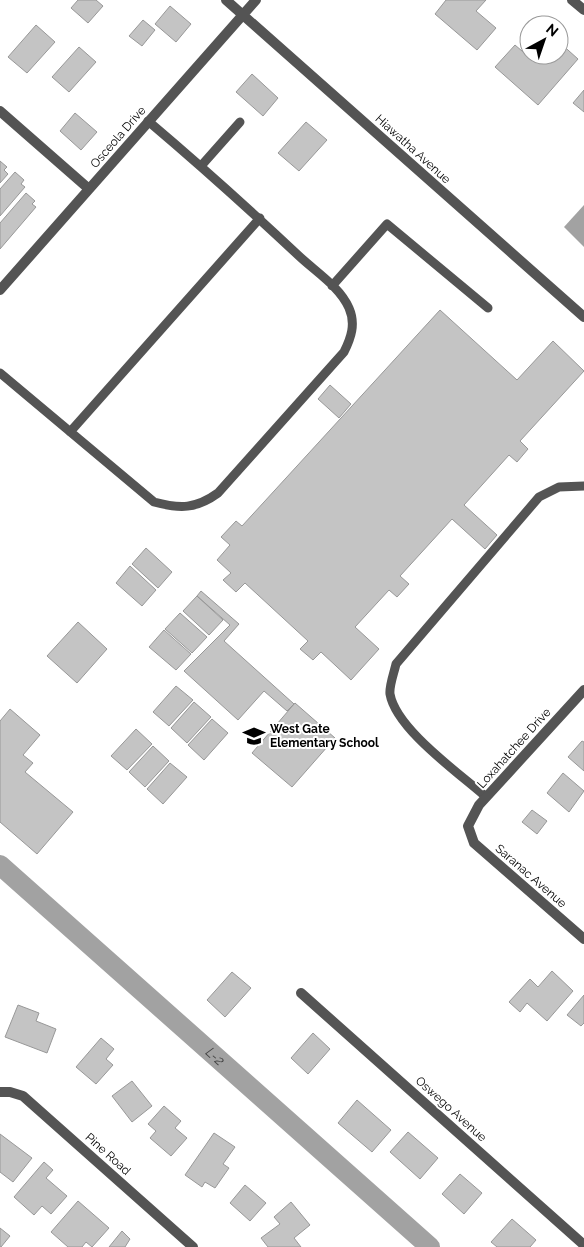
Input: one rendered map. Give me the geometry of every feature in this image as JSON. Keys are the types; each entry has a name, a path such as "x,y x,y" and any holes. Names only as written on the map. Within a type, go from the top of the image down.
{"street":[{"name":"Hiawatha Avenue","path":"226,0 584,317"},
{"name":"Osceola Drive","path":"0,290 256,0"},
{"path":"572,0 584,10"},
{"path":"0,111 89,189"},
{"name":"Loxahatchee Drive","path":"468,826 479,805 584,690"},
{"name":"Saranac Avenue","path":"468,826 474,843 584,940"},
{"name":"Oswego Avenue","path":"302,993 584,1245"},
{"name":"Pine Road","path":"0,1092 23,1096 193,1247"}],"lane":[{"path":"0,373 154,502 174,508 190,507 205,502 218,493 344,352 351,338 352,324 350,309 340,293 260,218 148,121"},
{"path":"201,166 240,122"},
{"path":"70,432 260,218"},
{"path":"332,286 387,224 488,308"},
{"path":"486,797 406,726 400,718 395,710 390,692 396,664 539,497 559,488 584,486"}],"shaded area":[{"path":"584,205 584,247 564,227"}],"building":[{"path":"78,0 96,0 103,6 88,23 71,8"},
{"path":"446,0 486,0 476,11 496,28 477,50 435,14"},
{"path":"170,6 191,24 176,42 155,24"},
{"path":"143,20 155,30 142,46 129,36"},
{"path":"36,25 55,42 27,73 8,57"},
{"path":"515,45 519,48 519,65 569,65 569,51 578,59 538,105 495,67"},
{"path":"79,47 96,62 69,92 52,77"},
{"path":"252,74 278,98 263,116 236,92"},
{"path":"584,90 584,112 573,103"},
{"path":"75,113 97,132 81,150 60,131"},
{"path":"306,122 327,140 299,171 278,153"},
{"path":"0,161 7,167 4,170 8,174 0,183"},
{"path":"15,172 24,180 21,184 25,187 0,216 0,189"},
{"path":"26,193 35,201 32,204 36,207 0,249 0,223"},
{"path":"440,310 517,380 553,341 584,371 520,441 528,449 517,462 509,455 464,505 497,535 485,549 452,519 400,576 409,584 397,597 389,590 355,627 379,649 351,680 321,652 313,660 300,649 308,641 245,583 236,592 223,580 231,573 217,560 230,545 221,537 236,521 242,526"},
{"path":"330,385 351,404 339,418 318,399"},
{"path":"146,548 172,572 158,588 132,564"},
{"path":"130,566 156,590 142,606 116,583"},
{"path":"201,591 239,624 224,641 294,704 287,711 264,691 238,720 184,671 230,625 197,596"},
{"path":"197,596 223,620 209,635 183,611"},
{"path":"180,613 207,637 192,653 165,629"},
{"path":"78,622 107,649 77,683 47,656"},
{"path":"164,630 191,654 176,670 149,647"},
{"path":"176,686 193,700 169,726 153,712"},
{"path":"194,702 211,717 187,743 171,728"},
{"path":"295,703 335,738 292,787 252,753"},
{"path":"10,709 40,735 23,755 33,763 25,772 73,812 37,854 0,822 0,721"},
{"path":"212,719 228,733 204,760 188,745"},
{"path":"136,729 152,744 127,770 111,756"},
{"path":"582,741 584,742 584,771 568,757"},
{"path":"153,746 169,761 145,787 129,772"},
{"path":"170,763 187,777 163,804 147,789"},
{"path":"563,773 584,791 569,812 547,793"},
{"path":"532,810 547,821 537,834 522,822"},
{"path":"552,971 573,991 547,1021 527,1003 520,1012 509,1002 530,979 538,987"},
{"path":"232,972 251,988 225,1017 207,1000"},
{"path":"584,995 584,1023 581,1026 567,1015"},
{"path":"18,1005 39,1013 36,1021 56,1029 47,1053 5,1037"},
{"path":"313,1033 330,1049 308,1074 291,1058"},
{"path":"101,1038 114,1049 106,1059 113,1065 96,1084 76,1067"},
{"path":"132,1081 152,1106 132,1122 112,1096"},
{"path":"357,1100 391,1130 372,1152 338,1123"},
{"path":"164,1106 181,1121 175,1128 187,1138 171,1156 150,1138 156,1131 148,1124"},
{"path":"408,1132 438,1158 420,1179 390,1152"},
{"path":"214,1133 235,1147 223,1164 229,1168 215,1188 205,1182 202,1187 185,1175"},
{"path":"0,1134 32,1158 13,1182 0,1172"},
{"path":"44,1162 53,1170 46,1178 67,1196 51,1214 42,1206 34,1215 14,1197"},
{"path":"460,1174 482,1193 464,1214 442,1194"},
{"path":"245,1185 266,1203 250,1221 230,1203"},
{"path":"78,1201 109,1228 92,1247 86,1242 82,1247 68,1247 51,1232"},
{"path":"291,1202 310,1225 294,1238 301,1247 268,1247 261,1238 280,1224 274,1217"},
{"path":"512,1219 536,1240 530,1247 497,1247 491,1242"},
{"path":"0,1228 10,1236 1,1247 0,1247"},
{"path":"122,1231 130,1239 125,1247 109,1247"}],"waterway":[{"name":"L-2","path":"0,865 430,1247"}],"place":[{"name":"West Gate Elementary School","path":"254,736"}]}
